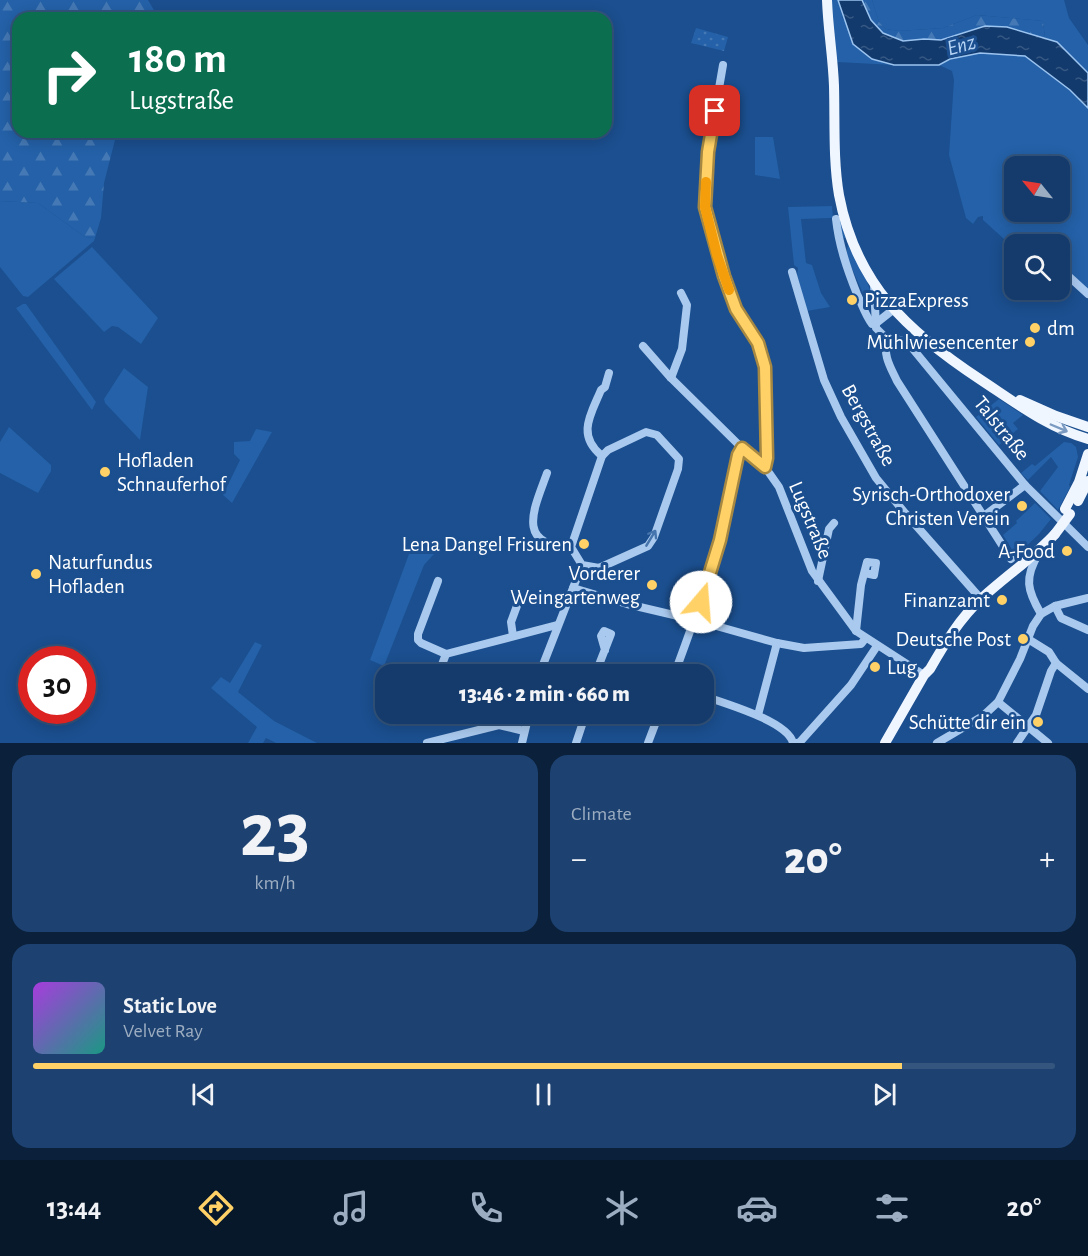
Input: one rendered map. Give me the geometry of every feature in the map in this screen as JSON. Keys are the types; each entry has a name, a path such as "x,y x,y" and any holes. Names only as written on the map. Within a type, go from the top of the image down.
{"main road":[{"path":"827,0 839,196 852,240 874,284 891,306 930,345 1041,420 1088,439"},
{"path":"990,386 1045,412 1086,425"},
{"path":"1068,512 1088,456"},
{"path":"885,743 924,675 961,620 979,597 1052,531 1068,512 1088,481"},
{"path":"1018,561 1042,548 1052,531"}],"street":[{"path":"723,66 708,152 705,207 736,309 758,343 765,367 767,458 765,467"},
{"path":"836,219 841,252 865,312 870,322 875,324"},
{"name":"Bergstraße","path":"792,272 824,380 876,478 979,597"},
{"path":"1070,278 1088,294"},
{"path":"874,284 875,324 878,331 887,339 884,349 886,358 897,381 984,516 1018,561"},
{"path":"671,378 682,349 687,305 681,293"},
{"path":"865,312 891,306"},
{"path":"875,324 891,306"},
{"name":"Talstraße","path":"887,339 894,338 908,343 1025,485 1088,547"},
{"name":"Lugstraße","path":"643,346 671,378 742,448 765,467 779,487 799,540 818,580 856,631 865,639 924,675"},
{"path":"602,456 586,432 586,425 609,373"},
{"path":"646,432 657,435 679,459 678,469 654,537 648,546 599,568 582,565 571,547 602,456 608,450 646,432"},
{"path":"678,664 695,620 720,540 738,455 742,448"},
{"path":"547,473 532,514 535,532 541,539 560,546 571,547"},
{"path":"984,516 1025,485"},
{"path":"818,580 829,529 834,523"},
{"path":"1041,614 1029,587 1028,577 1032,564 1042,548"},
{"path":"543,664 582,565"},
{"path":"856,631 861,585 865,573"},
{"path":"438,580 418,634 418,640 446,654 557,625"},
{"path":"573,588 777,643 804,648 861,644 865,639"},
{"path":"937,743 983,716 998,702 1033,626 1041,614 1055,606 1088,598"},
{"path":"513,636 511,622 520,602"},
{"path":"1055,606 1061,618 1088,630"},
{"path":"1028,639 1049,652 1056,663 1088,689"},
{"path":"758,715 777,643"},
{"path":"714,700 758,715 781,729 795,743 800,742 851,685 877,646"},
{"path":"599,664 605,650"},
{"path":"442,664 446,654"},
{"path":"1017,743 1039,707 1056,663"},
{"path":"998,702 1048,743"},
{"path":"522,743 526,724"},
{"path":"576,743 581,724"},
{"path":"648,743 655,724"},
{"path":"426,743 499,725 524,731"}],"green space":[{"path":"0,0 148,0 155,12 12,12 12,138 115,138 104,183 101,218 95,238 85,237 38,203 0,201"},
{"path":"830,0 838,0 843,19 883,63 894,65 837,62"},
{"path":"862,0 872,0 879,22 886,29 899,31 943,28 977,15 1043,21 1045,38 985,26 941,40 903,41 883,33 871,20"},
{"path":"872,0 1064,0 1069,18 1088,45 1088,73 1057,42 1045,38 1043,21 977,15 943,28 899,31 886,29 879,22"},
{"path":"696,28 728,37 724,51 691,43"},
{"path":"995,52 1025,56 1070,90 1088,108 1088,290 1070,273 1070,234 1004,234 1004,239 983,220 983,216 978,217 973,224 966,218 949,155 954,80 952,71 939,65 973,54"},
{"path":"755,137 773,137 780,179 755,175"},
{"path":"833,184 873,302 864,304 865,298 846,255 847,239 842,237"},
{"path":"0,201 38,203 85,237 95,238 94,241 28,297 23,296 0,267"},
{"path":"832,206 833,218 801,219 806,263 812,265 821,293 830,307 807,311 797,276 798,268 794,265 788,207"},
{"path":"92,247 158,318 141,344 118,327 112,326 104,332 54,279"},
{"path":"26,304 96,402 92,410 16,308"},
{"path":"124,368 148,387 140,440 105,403 104,399"},
{"path":"999,399 1023,415 1013,423 1018,429 999,445 976,417"},
{"path":"9,427 51,465 51,471 38,493 0,473 0,442"},
{"path":"256,429 272,432 232,503 223,495 240,460 234,454 234,442 250,441"},
{"path":"1064,442 1076,447 1078,457 1070,487 1058,510 1040,491 1058,467 1051,457 1028,480 1021,473 1032,464 1035,466"},
{"path":"1035,503 1051,519 1016,556 1003,535"},
{"path":"409,554 434,554 424,565 385,664 370,660"},
{"path":"255,642 262,645 238,692 274,721 317,743 276,743 266,738 263,743 248,743 257,727 211,688 221,677 230,683"}],"water":[{"name":"Enz","path":"838,0 862,0 871,20 883,33 903,41 941,40 985,26 1007,27 1057,42 1088,73 1088,108 1070,90 1025,56 980,53 950,59 939,65 894,65 872,59 853,44"}],"slow traffic":[{"path":"706,182 705,207 717,255 729,290"}],"place":[{"name":"PizzaExpress","path":"852,300"},
{"name":"dm","path":"1035,328"},
{"name":"Mühlwiesencenter","path":"1030,342"},
{"name":"Hofladen Schnauferhof","path":"105,472"},
{"name":"Syrisch-Orthodoxer Christen Verein","path":"1022,506"},
{"name":"Lena Dangel Frisuren","path":"584,544"},
{"name":"A-Food","path":"1067,551"},
{"name":"Naturfundus Hofladen","path":"36,574"},
{"name":"Vorderer Weingartenweg","path":"652,585"},
{"name":"Finanzamt","path":"1002,600"},
{"name":"Deutsche Post","path":"1023,639"},
{"name":"Lug","path":"875,667"},
{"name":"Schütte dir ein","path":"1038,722"}],"route":[{"path":"701,602 720,540 738,455 742,448 765,467 767,458 764,359 758,343 736,309 717,255 705,207 708,152 715,111"}]}
